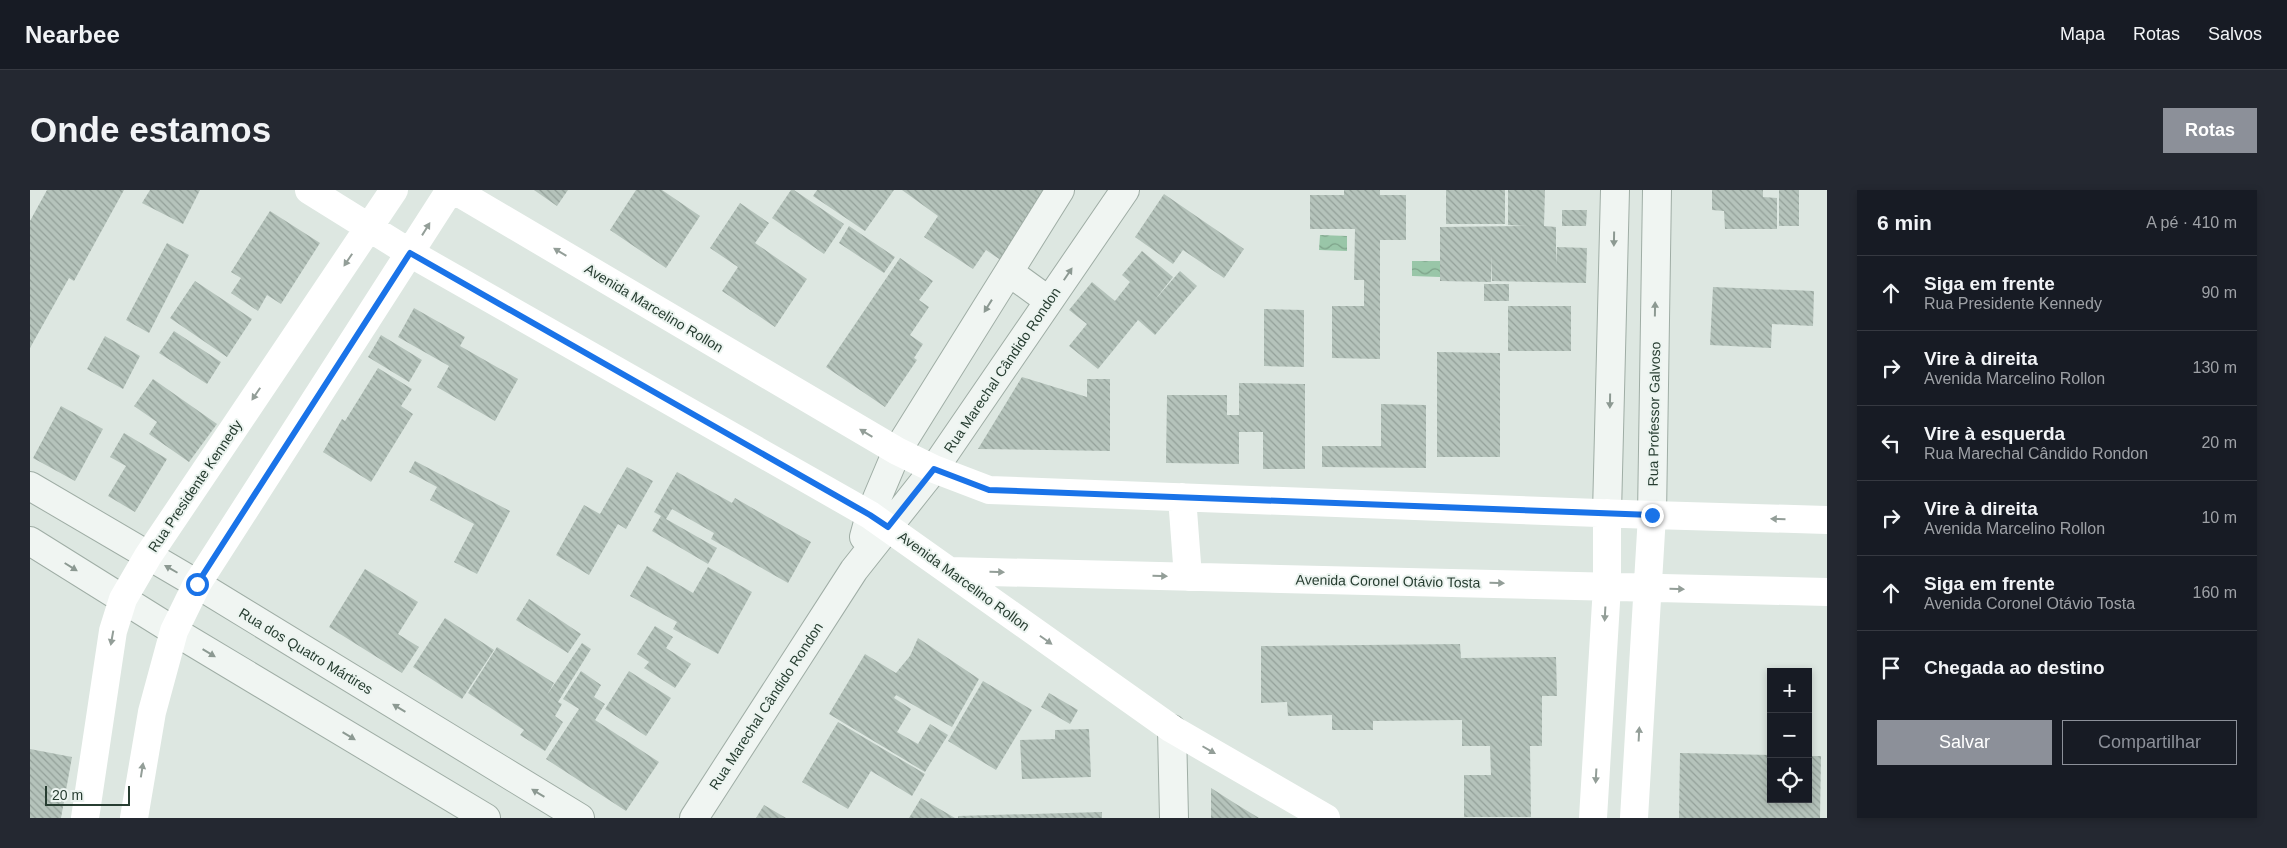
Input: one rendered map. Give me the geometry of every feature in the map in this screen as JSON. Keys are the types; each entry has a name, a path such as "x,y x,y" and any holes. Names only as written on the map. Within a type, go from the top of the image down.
{"main road":[{"name":"Avenida Marcelino Rollon","path":"309,190 410,253 879,521 1172,729 1326,818"},
{"name":"Rua Presidente Kennedy","path":"85,818 113,631 124,599 148,556 394,190"},
{"path":"134,818 152,712 174,632 197,584 450,190"},
{"name":"Avenida Marcelino Rollon","path":"454,190 897,451 934,469 989,490 1182,497"},
{"path":"1188,577 1182,497 1827,520"},
{"path":"1593,818 1607,586 1607,513"},
{"name":"Rua Professor Galvoso","path":"1634,818 1652,515"},
{"name":"Avenida Coronel Otávio Tosta","path":"949,571 1827,592"}],"street":[{"name":"Rua Marechal Cândido Rondon","path":"694,818 854,570 879,521 897,451 1060,190"},
{"name":"Rua Marechal Cândido Rondon","path":"879,521 934,469 1125,190"},
{"path":"1607,513 1615,190"},
{"name":"Rua Professor Galvoso","path":"1652,515 1657,190"},
{"path":"1009,272 1049,302"},
{"name":"Rua dos Quatro Mártires","path":"30,486 197,584 580,818"},
{"path":"30,541 174,632 486,818"},
{"path":"1172,729 1174,818"}],"water":[{"path":"1320,235 1347,236 1347,251 1319,250"},
{"path":"1412,261 1440,261 1440,277 1412,276"}],"building":[{"path":"47,190 124,190 74,281 69,278 30,348 30,221"},
{"path":"150,190 200,190 183,224 142,203"},
{"path":"534,190 568,190 557,206"},
{"path":"636,190 662,190 700,216 666,268 610,230"},
{"path":"791,190 794,190 844,224 824,254 772,218"},
{"path":"817,190 894,190 865,231 813,196"},
{"path":"902,190 1045,190 1005,263 986,250 973,269 924,237 938,216"},
{"path":"1344,190 1380,190 1380,195 1406,195 1406,240 1380,240 1380,359 1332,358 1332,306 1364,306 1364,280 1354,280 1355,229 1310,229 1310,195 1344,195"},
{"path":"1446,190 1505,190 1505,224 1446,224"},
{"path":"1508,190 1545,190 1544,226 1556,227 1556,265 1557,247 1587,248 1586,283 1492,281 1492,255 1491,282 1440,281 1440,227 1527,226 1508,225"},
{"path":"1712,190 1763,190 1763,197 1777,198 1777,229 1725,229 1724,211 1712,210"},
{"path":"1779,190 1799,190 1799,226 1779,226"},
{"path":"1164,194 1244,249 1224,278 1183,250 1173,264 1135,237"},
{"path":"740,203 769,223 755,243 807,279 775,327 722,291 738,267 710,248"},
{"path":"1562,210 1587,210 1586,226 1562,226"},
{"path":"270,211 320,243 281,304 267,295 258,311 231,293 241,278 231,272"},
{"path":"849,226 895,257 884,273 839,243"},
{"path":"167,243 189,255 149,333 126,320"},
{"path":"1142,251 1173,277 1154,301 1180,271 1197,286 1155,335 1138,320 1098,369 1069,346 1087,324 1069,310 1092,282 1115,301 1130,282 1122,275"},
{"path":"900,258 933,281 919,300 929,307 910,335 923,344 914,358 917,360 885,407 826,367"},
{"path":"195,281 252,319 227,357 170,318"},
{"path":"1484,284 1509,284 1509,301 1484,301"},
{"path":"1713,287 1814,291 1813,326 1772,324 1771,348 1710,345"},
{"path":"1508,306 1571,306 1571,351 1508,351"},
{"path":"414,308 465,337 460,346 518,379 495,421 437,387 449,366 398,337"},
{"path":"1264,309 1304,310 1304,367 1264,366"},
{"path":"174,331 221,362 207,384 159,353"},
{"path":"381,335 422,360 409,382 368,357"},
{"path":"105,336 140,356 123,389 87,369"},
{"path":"1437,352 1500,353 1500,457 1437,457"},
{"path":"378,368 412,389 401,406 413,414 371,482 323,452 342,419 345,421"},
{"path":"1022,377 1087,397 1087,379 1110,379 1110,451 978,449"},
{"path":"153,379 217,424 189,462 149,434 157,422 134,406"},
{"path":"1239,383 1305,384 1305,469 1263,469 1263,432 1239,432 1239,464 1166,463 1167,395 1227,395 1227,415 1239,415"},
{"path":"1381,404 1426,405 1426,468 1322,467 1322,446 1381,446"},
{"path":"61,406 103,429 75,481 33,458"},
{"path":"124,433 167,459 135,512 108,496 126,466 110,457"},
{"path":"415,461 510,511 477,574 454,562 474,524 430,500 437,487 409,472"},
{"path":"627,467 653,481 626,529 618,524 589,575 556,555 584,505 600,514"},
{"path":"677,472 732,503 735,498 811,542 788,583 711,539 714,533 672,509 666,519 717,548 708,564 652,531 661,516 654,512"},
{"path":"647,566 693,593 708,567 752,592 718,654 673,629 677,622 630,596"},
{"path":"365,569 418,602 398,634 419,647 402,673 329,627"},
{"path":"529,599 581,634 568,653 516,620"},
{"path":"445,618 494,650 462,699 413,667"},
{"path":"655,626 673,637 666,648 691,664 675,688 644,668 649,662 637,654"},
{"path":"918,638 979,679 952,727 896,695 894,698 911,709 897,732 918,744 930,724 948,735 925,772 829,714 865,654 896,673 910,656"},
{"path":"582,643 591,649 558,702 562,704 555,716 563,722 545,751 520,735 524,730 468,693 497,647 554,683 547,695"},
{"path":"1460,644 1461,658 1556,657 1557,696 1542,696 1542,746 1530,746 1531,817 1464,817 1464,775 1491,775 1490,746 1462,746 1462,720 1373,721 1373,730 1332,730 1332,715 1288,716 1287,702 1261,703 1261,646"},
{"path":"581,671 601,685 594,697 605,704 595,720 659,762 626,811 546,759 579,709 563,699"},
{"path":"629,671 671,698 646,736 605,709"},
{"path":"983,681 1032,710 996,770 948,741"},
{"path":"1049,693 1078,710 1070,724 1041,707"},
{"path":"838,722 925,774 912,796 871,771 848,809 802,782"},
{"path":"1089,729 1091,777 1022,779 1020,740 1055,739 1055,730"},
{"path":"30,749 72,757 61,818 30,818"},
{"path":"1680,753 1767,755 1767,803 1812,803 1812,756 1821,756 1820,818 1679,818"},
{"path":"1211,788 1236,804 1259,818 1211,818"},
{"path":"921,798 955,818 909,818"},
{"path":"764,805 786,818 756,818"},
{"path":"1102,812 1102,818 958,818 958,816"}],"route":[{"path":"197,584 410,253 888,527 934,469 989,490 1652,515"}]}
